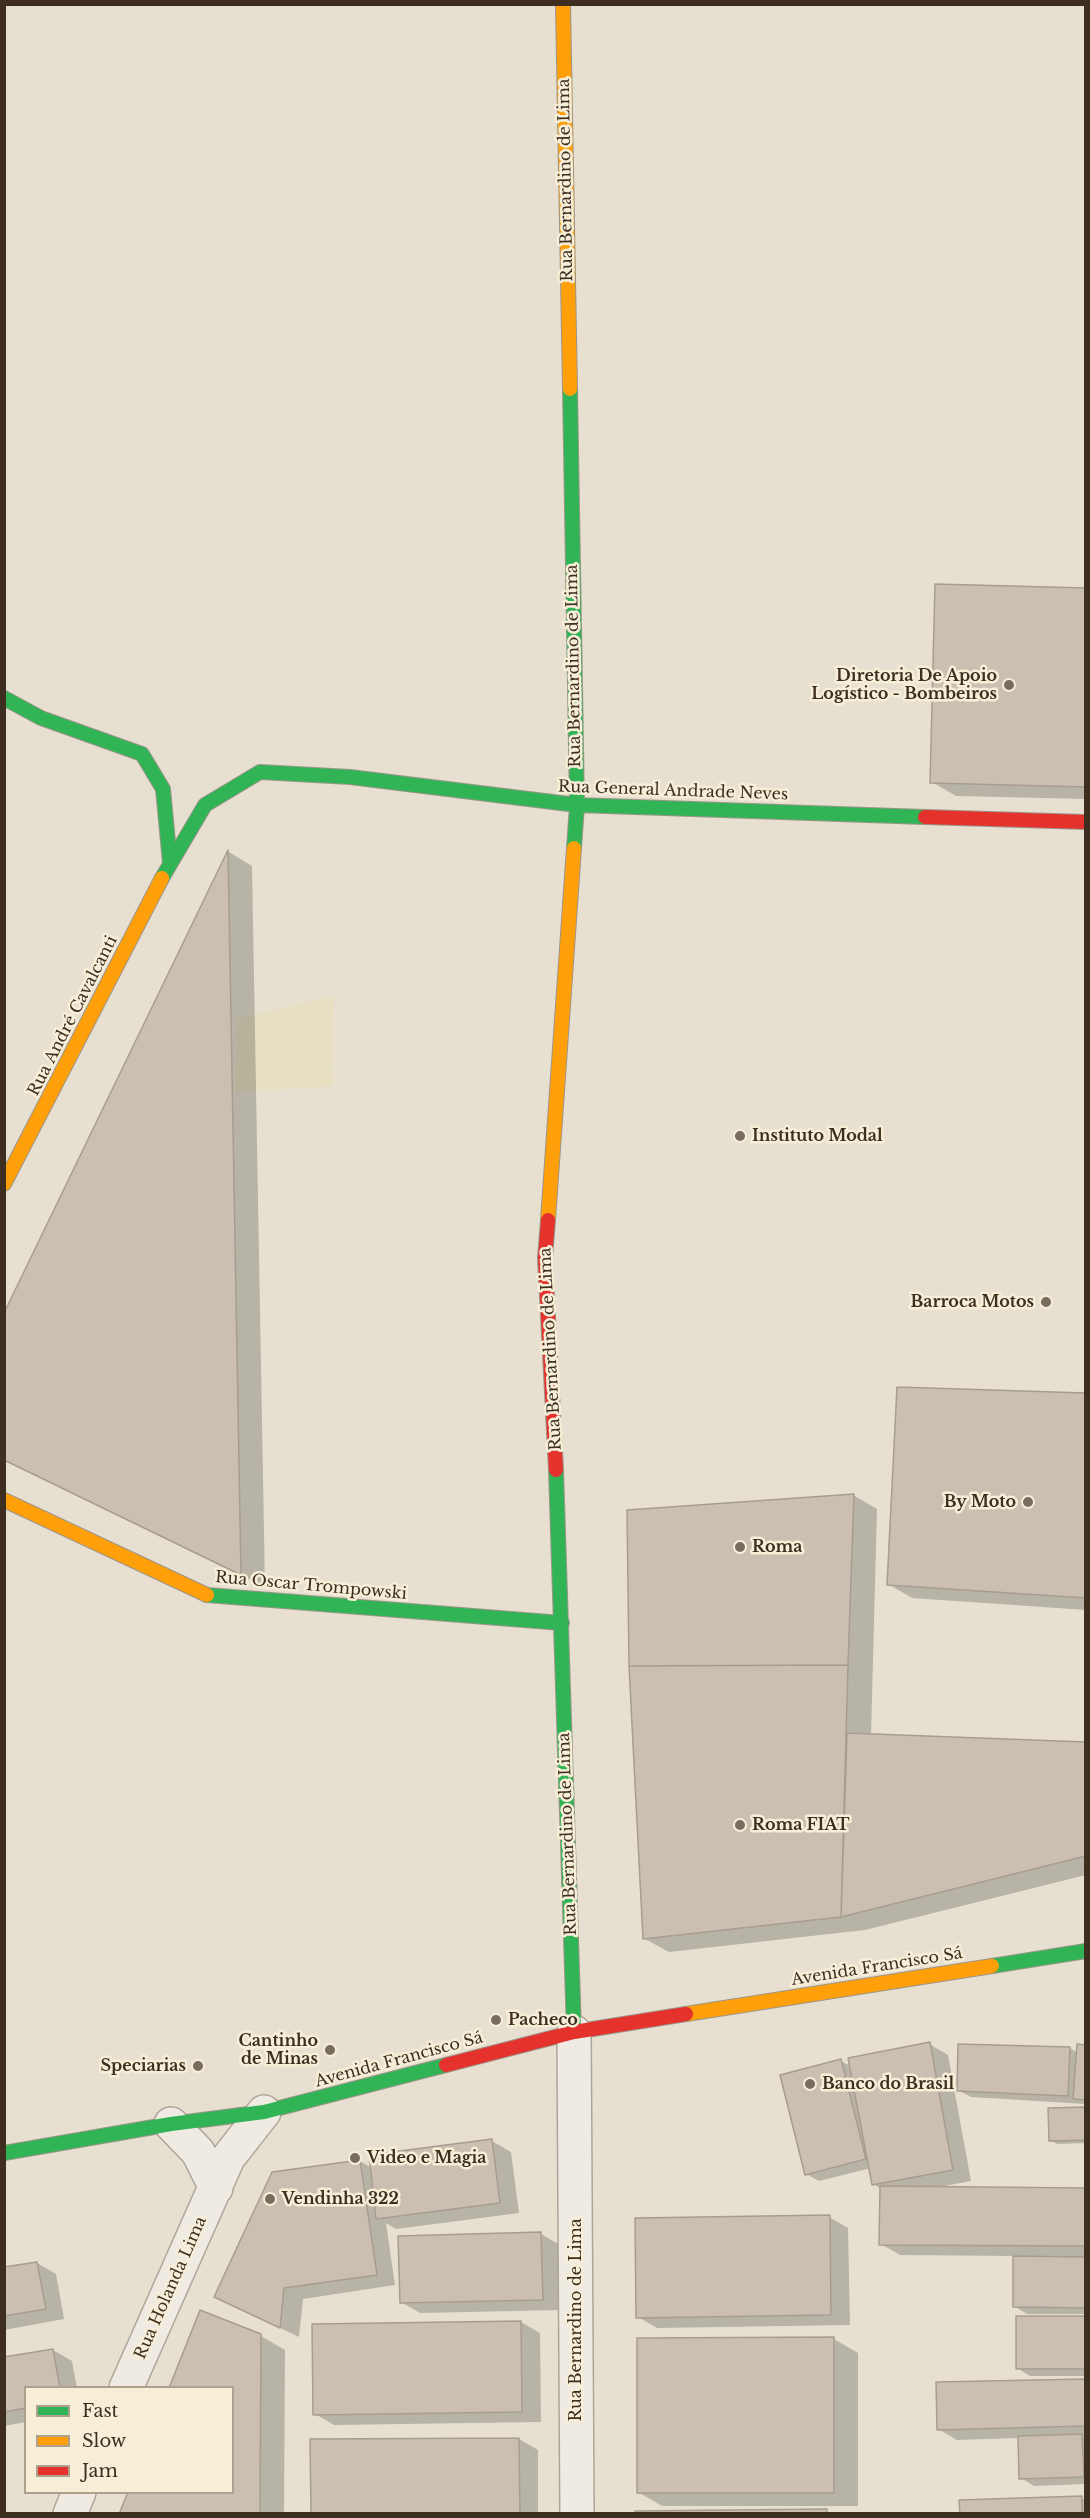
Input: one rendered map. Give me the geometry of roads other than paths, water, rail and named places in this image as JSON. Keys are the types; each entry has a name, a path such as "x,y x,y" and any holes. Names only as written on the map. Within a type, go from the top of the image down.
{"street":[{"name":"Rua Bernardino de Lima","path":"563,4 577,805 545,1258 553,1379 574,2032 577,2514"},
{"path":"4,698 41,718 142,754 163,789 170,863"},
{"name":"Rua General Andrade Neves","path":"260,772 350,777 577,805 1086,822"},
{"name":"Rua André Cavalcanti","path":"4,1184 170,863 205,805 260,772"},
{"name":"Rua Oscar Trompowski","path":"4,1500 210,1596 562,1623"},
{"name":"Avenida Francisco Sá","path":"4,2153 171,2124 264,2112 574,2032 1086,1951"},
{"name":"Rua Holanda Lima","path":"127,2386 228,2158 264,2112"},
{"path":"171,2124 198,2152 216,2188"},
{"path":"70,2514 79,2494"}],"place":[{"name":"Diretoria De Apoio Logístico - Bombeiros","path":"1009,685"},
{"name":"Instituto Modal","path":"740,1136"},
{"name":"Barroca Motos","path":"1046,1302"},
{"name":"By Moto","path":"1028,1502"},
{"name":"Roma","path":"740,1547"},
{"name":"Roma FIAT","path":"740,1825"},
{"name":"Pacheco","path":"496,2020"},
{"name":"Cantinho de Minas","path":"330,2050"},
{"name":"Speciarias","path":"198,2066"},
{"name":"Banco do Brasil","path":"810,2084"},
{"name":"Video e Magia","path":"355,2158"},
{"name":"Vendinha 322","path":"270,2199"}]}
